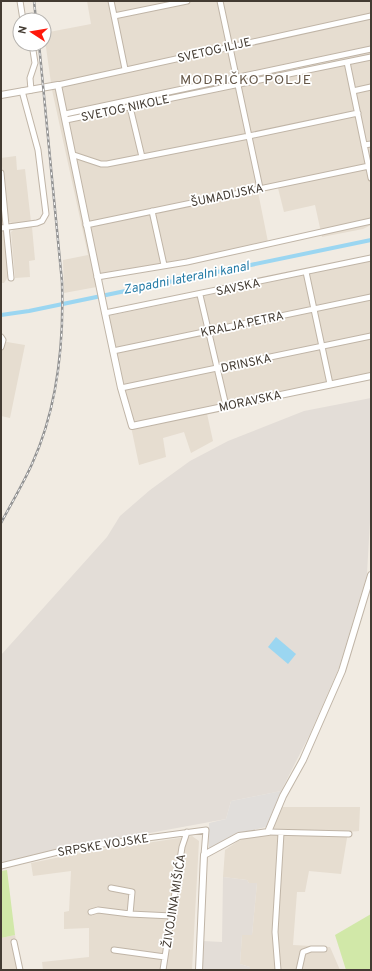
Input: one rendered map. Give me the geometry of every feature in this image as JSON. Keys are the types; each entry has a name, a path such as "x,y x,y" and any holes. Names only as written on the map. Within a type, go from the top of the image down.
{"street":[{"path":"20,1 22,12"},
{"path":"111,1 125,69"},
{"path":"114,16 187,1"},
{"path":"220,1 238,77 260,188"},
{"name":"SVETOG ILIJE","path":"58,85 125,69 371,16"},
{"path":"65,117 238,77 371,49"},
{"path":"31,90 30,78 35,63 33,52"},
{"name":"SVETOG NIKOLE","path":"65,117 130,107 371,57"},
{"path":"347,62 371,178"},
{"path":"1,95 58,85 74,155 86,225 121,388"},
{"path":"353,91 371,87"},
{"path":"1,228 37,223 42,221 46,214 38,150 22,91"},
{"path":"130,107 142,157"},
{"path":"74,155 101,164 249,136 358,113"},
{"path":"364,145 371,144"},
{"name":"ŠUMADIJSKA","path":"86,225 368,166"},
{"path":"1,173 8,227 11,278"},
{"path":"152,211 164,266"},
{"path":"97,277 218,255 371,221"},
{"name":"SAVSKA","path":"105,313 200,295 371,258"},
{"path":"306,272 330,384"},
{"path":"200,295 226,406"},
{"name":"KRALJA PETRA","path":"113,351 371,297"},
{"name":"DRINSKA","path":"121,388 371,336"},
{"path":"1,337 3,340 1,347"},
{"name":"MORAVSKA","path":"121,388 130,425 136,426 371,376"},
{"path":"268,832 282,796 303,760 342,671 371,575"},
{"name":"SRPSKE VOJSKE","path":"1,866 74,848 206,830 204,856"},
{"name":"ŽIVOJINA MIŠIĆA","path":"163,970 182,847 187,832"},
{"path":"199,970 204,856 239,836 268,832 349,834"},
{"path":"278,970 275,932 281,833"},
{"path":"111,888 132,892 130,914"},
{"path":"91,912 98,910 130,914 172,916"},
{"path":"14,942 20,970"},
{"path":"298,970 302,954 305,950 324,949"},
{"path":"114,950 165,957"}],"shaded area":[{"path":"87,1 371,1 371,225 363,229 322,237 315,205 284,212 278,188 258,192 269,247 218,258 101,279 102,286 64,293 63,260 88,255 52,90 47,52 52,52 52,31 91,24"},
{"path":"16,156 17,170 25,169 31,222 9,222 1,158"},
{"path":"32,227 35,260 29,261 30,277 15,278 11,232 15,228"},
{"path":"1,230 5,232 9,275 4,283 1,283"},
{"path":"371,261 371,373 206,409 213,441 191,453 184,432 163,438 166,457 139,465 108,316"},
{"path":"1,341 25,345 10,418 1,416"},
{"path":"371,398 371,503 367,574 338,670 309,736 281,791 231,801 226,819 68,848 1,864 1,655 107,537 120,516 150,490 190,461 228,441 304,411"},
{"path":"281,791 266,827 240,833 209,850 209,823 226,819 231,801"},
{"path":"281,807 360,807 359,831 348,832 341,874 309,871 305,892 297,892 293,945 330,947 340,970 250,970 250,967 240,964 242,935 252,935 257,883 249,883 247,880 223,877 225,850 238,841 249,837 270,836"},
{"path":"192,836 199,841 192,970 43,970 42,962 89,957 89,928 64,929 64,912 69,911 71,871 33,876 31,863 75,854"},
{"path":"223,877 247,880 249,883 257,883 252,935 242,935 240,964 250,967 250,970 201,970 203,941 222,942"},
{"path":"15,935 22,970 1,970 1,938"}],"green space":[{"path":"7,870 15,935 1,938 1,871"},
{"path":"371,914 371,970 346,970 335,935"}],"water":[{"path":"276,637 296,654 288,664 268,647"}],"waterway":[{"name":"Zapadni lateralni kanal","path":"1,315 29,311 371,240"}],"railway":[{"path":"34,1 35,12"},
{"path":"1,523 32,464 48,420 58,375 62,329 62,282 40,52"}],"district":[{"name":"MODRIČKO POLJE","path":"246,79"}]}
